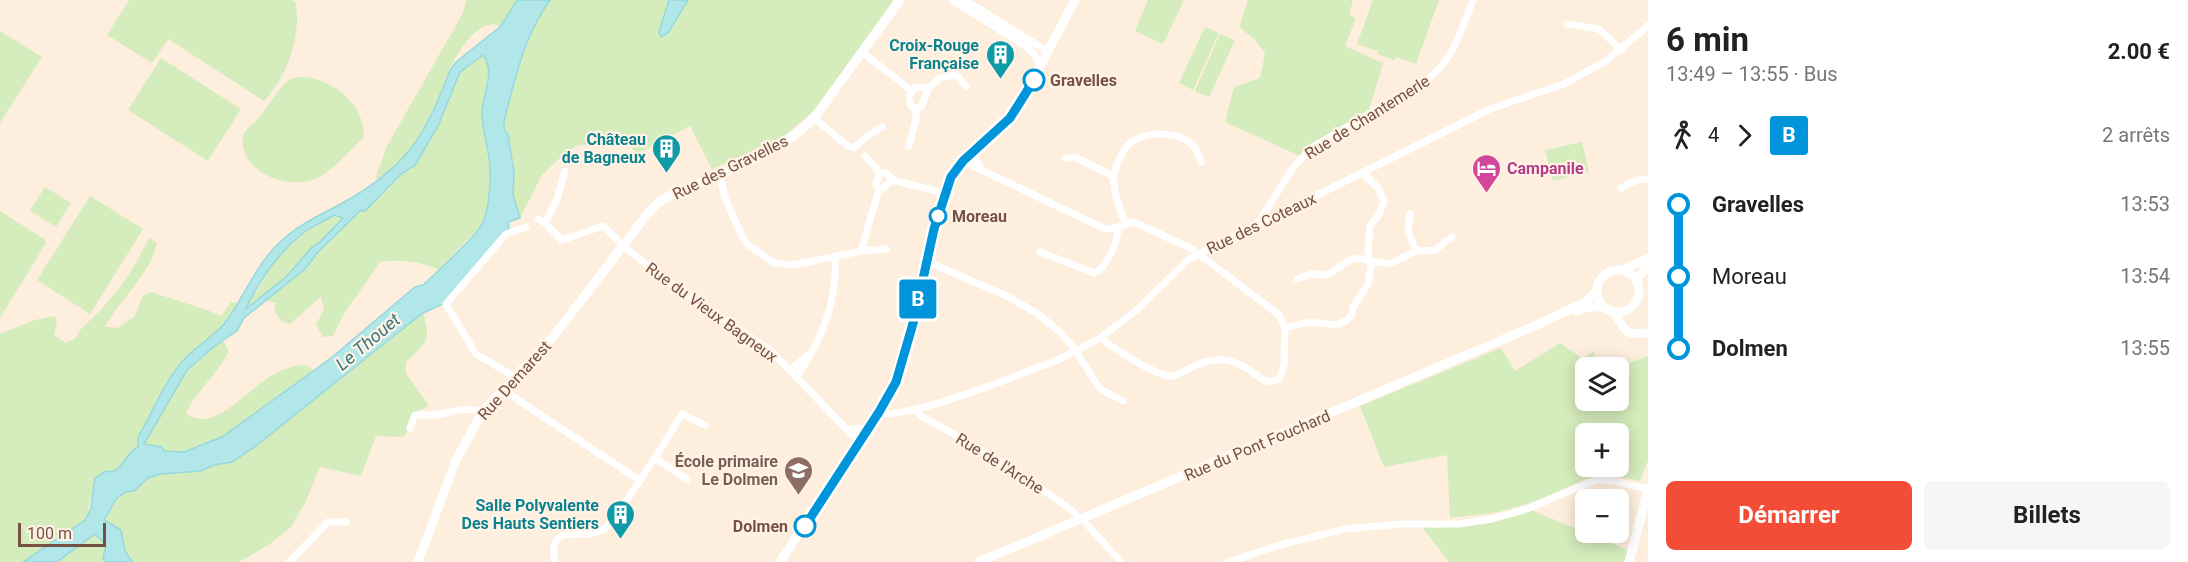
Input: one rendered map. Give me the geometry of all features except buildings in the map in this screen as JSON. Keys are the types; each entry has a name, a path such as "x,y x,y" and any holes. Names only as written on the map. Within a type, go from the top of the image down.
{"street":[{"name":"Rue des Gravelles","path":"624,246 659,202 786,141 814,118 900,0"},
{"path":"952,0 1045,58"},
{"path":"965,0 1045,58"},
{"path":"780,562 879,412 896,382 914,320 926,261 951,177 963,161 1018,108 1075,0"},
{"name":"Rue de Chantemerle","path":"1256,226 1293,168 1311,148 1428,79 1440,69 1454,49 1473,0"},
{"path":"1567,24 1599,29 1621,50"},
{"name":"Rue des Coteaux","path":"879,412 892,415 916,410 1020,374 1076,351 1100,338 1137,310 1188,259 1490,109 1564,84 1600,65 1648,27"},
{"path":"862,52 912,91"},
{"path":"916,109 921,107 927,89 940,78 956,75 966,86"},
{"path":"916,109 909,101 912,91 915,88 927,89"},
{"path":"909,146 916,109"},
{"path":"814,118 848,146 854,148 867,136 882,127"},
{"path":"1125,223 1120,212 1113,176 1129,145 1143,137 1170,134 1194,146 1202,162"},
{"path":"972,154 983,171"},
{"path":"865,156 880,173 887,173 892,180 945,193"},
{"path":"1066,158 1076,157 1113,176"},
{"path":"963,161 969,166 1105,229 1112,230 1125,223 1134,222 1192,249 1279,315 1285,328 1283,375 1271,382 1234,361 1223,360 1202,363 1176,375 1162,375 1100,338"},
{"name":"Rue du Vieux Bagneux","path":"565,171 557,200 541,221 562,240 603,226 671,284 771,351 850,430 859,442"},
{"path":"861,251 879,189 876,184 880,173"},
{"path":"1285,328 1309,322 1336,326 1352,314 1353,307 1368,284 1371,266 1369,260 1370,226 1380,213 1384,201 1378,188 1363,173"},
{"path":"718,174 732,216 748,245 774,263 783,265 861,251 886,249"},
{"path":"1622,188 1637,180 1648,179"},
{"path":"879,189 884,188 892,180"},
{"path":"1274,200 1274,209 1284,213"},
{"name":"Rue de Chantemerle","path":"1272,219 1274,200"},
{"path":"1269,207 1268,217 1272,219"},
{"path":"1410,214 1408,231 1416,251"},
{"path":"515,377 476,354 446,304 506,234 526,227"},
{"path":"1040,252 1094,273 1100,270 1118,239 1118,227"},
{"path":"1297,279 1311,274 1327,275 1350,260 1369,260 1389,264 1416,251 1435,250 1452,237"},
{"path":"1177,243 1185,250 1188,259"},
{"name":"Rue Demarest","path":"418,562 456,460 483,411 553,337 624,246"},
{"path":"797,376 819,339 832,301 836,257"},
{"path":"1648,258 1622,270 1608,272 1599,282 1597,291 1599,300 1604,307 1614,312 1622,327 1632,334 1648,333"},
{"path":"926,261 999,292 1038,314 1061,333 1076,351 1100,389 1123,401"},
{"path":"1622,327 1640,292 1638,283 1640,275 1648,266"},
{"path":"1622,270 1628,272 1648,290"},
{"name":"Rue du Pont Fouchard","path":"980,562 1534,326 1585,302 1597,291"},
{"path":"1614,312 1631,308 1648,299"},
{"name":"Rue du Pont Fouchard","path":"1534,326 1587,307 1604,307"},
{"path":"790,369 811,352"},
{"path":"503,390 639,480"},
{"path":"410,428 415,415 436,416 464,408 483,411"},
{"name":"Rue de l'Arche","path":"916,410 921,416 1008,466 1073,511 1121,562"},
{"path":"555,562 555,542 560,536 603,530 612,520 682,414 705,424"},
{"path":"850,430 858,428 867,430"},
{"path":"655,458 688,480"},
{"path":"1228,562 1280,545 1345,529 1400,524 1459,524 1492,519 1527,509 1596,480 1614,481 1648,489 1629,562"},
{"path":"288,562 328,522 346,522"}],"green space":[{"path":"129,0 292,0 296,3 296,30 286,68 264,101 168,39 152,63 107,35"},
{"path":"466,0 519,0 534,21 550,0 669,0 659,32 668,33 688,0 893,0 816,109 784,136 712,169 690,126 637,154 615,131 601,143 576,146 563,155 542,175 520,218 513,195 514,173 504,121 523,52 501,27 491,24 481,28 471,37 453,62 440,99 442,116 460,72 483,55 487,61 490,79 483,102 490,170 489,193 483,223 439,270 410,262 380,262 342,317 333,336 323,337 316,325 324,309 321,297 290,324 281,321 274,310 276,303 265,300 246,309 272,265 303,234 399,175 375,179 387,146 463,13"},
{"path":"1148,0 1184,0 1163,44 1135,31"},
{"path":"1248,0 1353,0 1349,15 1356,18 1345,46 1383,63 1369,111 1300,156 1225,122 1234,87 1260,78 1265,53 1255,40 1239,27"},
{"path":"1373,0 1439,0 1416,64 1396,57 1394,60 1377,54 1378,51 1357,44"},
{"path":"1205,27 1219,33 1193,90 1179,83"},
{"path":"0,31 42,57 0,123"},
{"path":"1220,34 1235,40 1209,97 1195,91"},
{"path":"161,58 241,109 208,161 128,110"},
{"path":"307,77 329,84 347,97 359,115 364,137 321,176 304,182 279,180 256,169 248,160 243,137 247,129 289,80"},
{"path":"1582,142 1589,172 1553,181 1545,150"},
{"path":"45,187 71,203 56,227 30,211"},
{"path":"90,196 143,229 90,314 37,280"},
{"path":"0,211 44,239 46,243 0,318"},
{"path":"149,238 157,243 148,266 105,327 117,328 134,317 143,296 151,292 221,316 231,302 238,303 218,332 229,351 186,412 189,416 203,419 216,416 263,381 291,367 307,365 313,370 222,437 184,452 163,451 162,447 145,445 139,439 138,447 123,460 117,471 103,481 92,495 85,520 106,545 103,558 105,562 0,562 0,334 35,320 55,316 57,323 54,335 66,343 74,339 122,285"},
{"path":"423,313 427,336 423,346 406,362 406,373 429,406 414,413 404,437 376,436 361,476 320,467 305,503 291,527 270,544 239,562 132,562 125,551 121,530 104,520 116,499 141,485 148,478 160,474 201,471 214,465 233,462"},
{"path":"1560,343 1580,357 1575,357 1575,411 1629,411 1629,363 1648,356 1648,460 1640,481 1621,477 1629,477 1629,423 1575,423 1575,477 1591,477 1533,502 1499,512 1450,518 1447,455 1384,467 1360,406 1501,348 1515,371"},
{"path":"1594,351 1594,357 1586,357"},
{"path":"1531,510 1575,528 1575,543 1611,543 1628,550 1624,562 1449,562 1422,527 1478,524"}],"water":[{"name":"Le Thouet","path":"517,0 550,0 527,43 504,121 514,173 513,195 520,218 508,222 509,228 443,304 423,313 256,446 232,462 214,465 201,471 160,474 148,478 134,491 125,492 116,499 104,520 121,530 125,551 132,562 105,562 103,558 106,545 95,534 57,562 23,562 85,520 91,508 95,478 106,471 115,471 138,447 138,438 175,372 187,357 228,319 271,251 296,229 373,184 403,158 424,129 450,70 456,62 501,26","holes":["483,55 487,62 489,76 482,112 489,160 490,187 483,222 473,236 423,285 415,287 331,358 222,437 184,452 164,451 162,447 144,444 187,370 216,345 237,331 244,318 305,269 318,252 360,211 365,211 401,174 415,165 438,126 460,72","334,215 343,218 319,243 312,247 287,276 246,309 263,278 285,250 306,231"]},
{"path":"669,0 688,0 668,33 661,37 659,32"}],"bus line":[{"name":"B","path":"805,526 896,382 914,320 934,229 951,177 963,161 1010,118 1034,80"}],"place":[{"name":"Croix-Rouge Française","path":"1000,80"},
{"name":"Gravelles","path":"1034,80"},
{"name":"Château de Bagneux","path":"667,174"},
{"name":"Campanile","path":"1486,194"},
{"name":"Moreau","path":"938,216"},
{"name":"École primaire Le Dolmen","path":"799,496"},
{"name":"Dolmen","path":"805,526"},
{"name":"Salle Polyvalente Des Hauts Sentiers","path":"620,540"}]}
